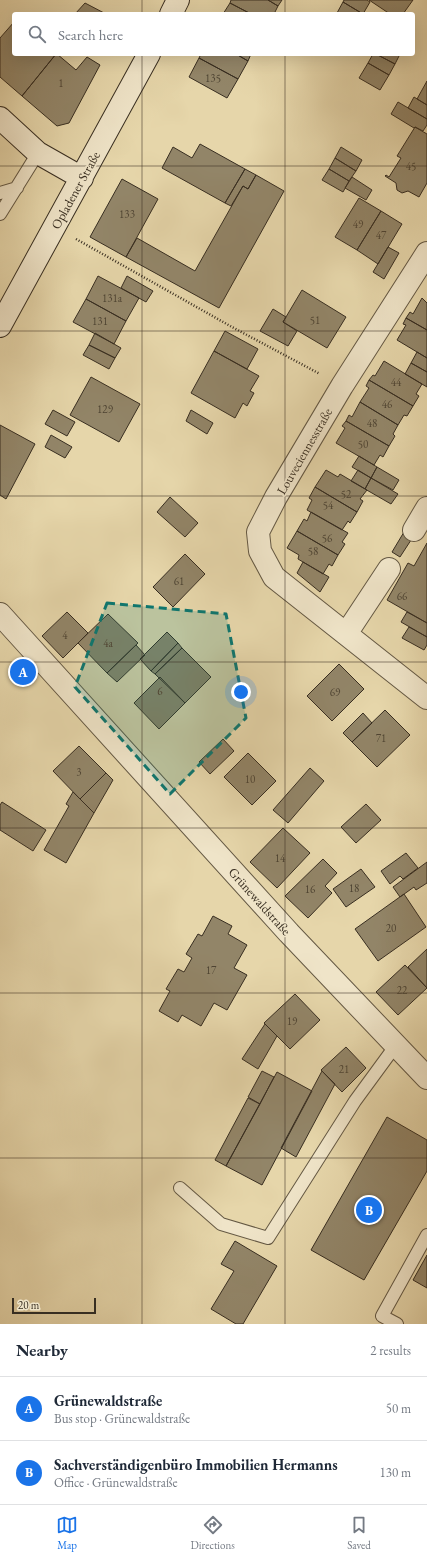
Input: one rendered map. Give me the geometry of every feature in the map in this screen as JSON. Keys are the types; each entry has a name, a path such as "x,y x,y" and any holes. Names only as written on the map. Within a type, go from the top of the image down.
{"street":[{"path":"172,12 178,0"},
{"name":"Opladener Straße","path":"0,326 148,56"},
{"path":"0,118 38,153 82,178"},
{"name":"Louveciennesstraße","path":"427,253 342,386 276,497 258,532 260,551 274,577 427,698"},
{"path":"414,530 427,508"},
{"path":"346,634 389,569"},
{"name":"Grünewaldstraße","path":"0,614 289,933 427,1078"}],"lane":[{"path":"0,214 38,153"},
{"path":"0,193 17,188"},
{"path":"180,1188 221,1224 268,1238 356,1101 396,1045"},
{"path":"397,1324 382,1316 427,1235"}],"path":[{"path":"54,228 342,386"}],"highlighted area":[{"path":"107,603 226,614 246,718 170,794 75,687"}],"building":[{"path":"231,0 268,0 278,6 275,12 247,12 230,3"},
{"path":"268,0 282,0 278,6"},
{"path":"344,0 367,0 370,2 364,12 360,12 343,2"},
{"path":"369,0 413,0 404,12 387,12"},
{"path":"343,2 360,12 338,12"},
{"path":"85,3 102,12 77,12"},
{"path":"230,3 247,12 224,12"},
{"path":"12,24 12,56 54,56 22,96 0,77 0,38"},
{"path":"54,56 59,56 76,70 87,57 100,65 69,123 57,126 22,96"},
{"path":"200,56 239,56 248,61 238,79 199,58"},
{"path":"239,56 250,56 248,61"},
{"path":"372,56 380,56 395,64 389,75 368,63"},
{"path":"380,56 399,56 395,64"},
{"path":"199,58 238,79 227,98 189,77"},
{"path":"368,63 389,75 380,90 359,78"},
{"path":"427,81 427,105 417,99"},
{"path":"414,97 427,105 427,119 408,108"},
{"path":"398,102 427,119 427,125 423,131 415,127 414,128 391,114"},
{"path":"415,127 427,134 427,183 419,197 408,191 402,193 397,190 396,183 385,176 386,175 389,177 401,158 397,156"},
{"path":"200,144 245,169 225,203 162,168 173,147 192,158"},
{"path":"341,147 362,160 356,171 335,158"},
{"path":"335,158 356,171 349,181 329,169"},
{"path":"245,169 256,175 248,189 243,186 231,206 225,203"},
{"path":"329,169 349,181 343,192 322,180"},
{"path":"256,175 284,191 219,308 126,257 137,238 195,271 243,186 248,189"},
{"path":"352,177 372,190 366,200 345,188"},
{"path":"122,179 158,199 126,257 90,237"},
{"path":"359,198 381,211 357,250 335,237"},
{"path":"381,211 402,224 378,264 357,250"},
{"path":"388,247 399,253 384,279 373,272"},
{"path":"98,276 139,298 126,321 86,299"},
{"path":"127,276 153,291 146,302 121,288"},
{"path":"302,290 346,317 327,348 283,322"},
{"path":"422,298 427,303 427,330 406,318 410,312 413,314"},
{"path":"86,299 126,321 114,344 73,322"},
{"path":"273,309 286,317 283,322 297,331 288,346 260,331"},
{"path":"406,318 427,330 427,358 397,340 406,325 403,324"},
{"path":"225,331 258,349 247,369 214,351"},
{"path":"95,333 121,348 115,358 89,345"},
{"path":"89,345 115,358 109,369 83,355"},
{"path":"214,351 259,376 250,391 254,393 247,406 243,403 235,418 191,393"},
{"path":"417,352 427,358 427,372 411,363"},
{"path":"384,361 422,384 416,394 419,396 413,406 369,380 373,375 375,376"},
{"path":"411,363 427,372 427,387 405,374"},
{"path":"91,377 140,404 119,442 70,415"},
{"path":"369,380 413,406 407,416 404,415 398,425 360,402 369,388 366,386"},
{"path":"360,402 398,425 393,434 395,436 389,446 346,421 349,415 352,417"},
{"path":"53,410 75,422 67,436 45,424"},
{"path":"191,410 213,423 207,434 186,421"},
{"path":"346,421 389,446 383,457 380,455 374,465 336,443 345,428 342,426"},
{"path":"0,425 35,444 6,499 0,495"},
{"path":"51,435 72,447 65,458 45,447"},
{"path":"359,456 377,467 371,478 352,467"},
{"path":"377,467 399,480 393,490 371,478"},
{"path":"326,470 338,477 340,474 367,490 360,499 363,501 357,512 315,487"},
{"path":"358,470 371,478 365,489 351,481"},
{"path":"371,478 398,494 391,504 365,489"},
{"path":"315,487 357,512 350,523 348,521 342,530 307,510 312,500 309,498"},
{"path":"170,497 198,523 185,537 157,512"},
{"path":"311,512 348,533 342,542 345,544 338,555 297,531 304,519 307,521"},
{"path":"297,531 338,555 332,566 329,564 323,574 298,559 299,555 287,548"},
{"path":"404,532 413,537 400,557 392,552"},
{"path":"427,543 427,623 387,600 408,563 414,566"},
{"path":"185,554 205,574 173,607 153,587"},
{"path":"303,562 329,577 320,592 297,573"},
{"path":"67,612 88,633 63,658 42,636"},
{"path":"407,612 427,623 427,637 401,622"},
{"path":"108,614 138,643 107,673 78,643"},
{"path":"409,627 427,637 427,645 424,650 402,638"},
{"path":"167,632 178,643 151,671 140,659"},
{"path":"178,643 182,648 155,674 151,671"},
{"path":"136,645 145,655 117,682 107,673"},
{"path":"182,648 211,677 185,703 155,674"},
{"path":"339,664 364,689 332,721 307,696"},
{"path":"160,677 185,703 159,729 134,703"},
{"path":"385,710 410,735 377,767 352,742"},
{"path":"363,713 372,723 352,742 343,733"},
{"path":"223,739 234,751 210,774 199,762"},
{"path":"79,746 106,773 80,799 53,771"},
{"path":"248,753 276,781 252,805 224,777"},
{"path":"310,768 324,781 288,823 273,810"},
{"path":"106,773 113,780 94,813 80,799"},
{"path":"73,792 94,813 66,863 44,850 69,806 66,804"},
{"path":"2,802 46,830 33,851 0,830 0,805"},
{"path":"366,804 381,820 356,843 341,827"},
{"path":"283,828 310,853 277,888 250,862"},
{"path":"406,853 418,868 403,879 400,876 390,884 381,871"},
{"path":"323,859 337,873 325,886 332,893 308,918 285,896"},
{"path":"427,862 427,883 416,890 414,887 400,897 393,887"},
{"path":"361,869 375,887 346,907 333,889"},
{"path":"404,894 426,927 378,961 355,929"},
{"path":"213,916 232,926 228,934 247,945 234,968 247,975 227,1010 214,1003 201,1026 182,1015 178,1022 159,1011 170,991 166,989 178,969 184,972 192,958 186,954 198,934 202,936"},
{"path":"427,949 427,988 408,967"},
{"path":"405,965 427,988 398,1015 376,992"},
{"path":"295,994 320,1020 290,1049 264,1023"},
{"path":"265,1024 277,1036 258,1069 242,1059"},
{"path":"346,1047 366,1068 342,1092 321,1070"},
{"path":"262,1071 274,1077 260,1104 248,1097"},
{"path":"322,1071 335,1084 296,1157 281,1148"},
{"path":"277,1072 312,1091 262,1185 226,1166"},
{"path":"248,1098 260,1104 226,1166 215,1160"},
{"path":"387,1117 427,1140 427,1171 364,1280 311,1250"},
{"path":"235,1241 277,1266 243,1324 236,1324 211,1309 234,1271 221,1264"},
{"path":"427,1255 427,1288 413,1280"}],"place":[{"name":"Grünewaldstraße","path":"23,672"},
{"name":"Sachverständigenbüro Immobilien Hermanns","path":"369,1210"}]}
